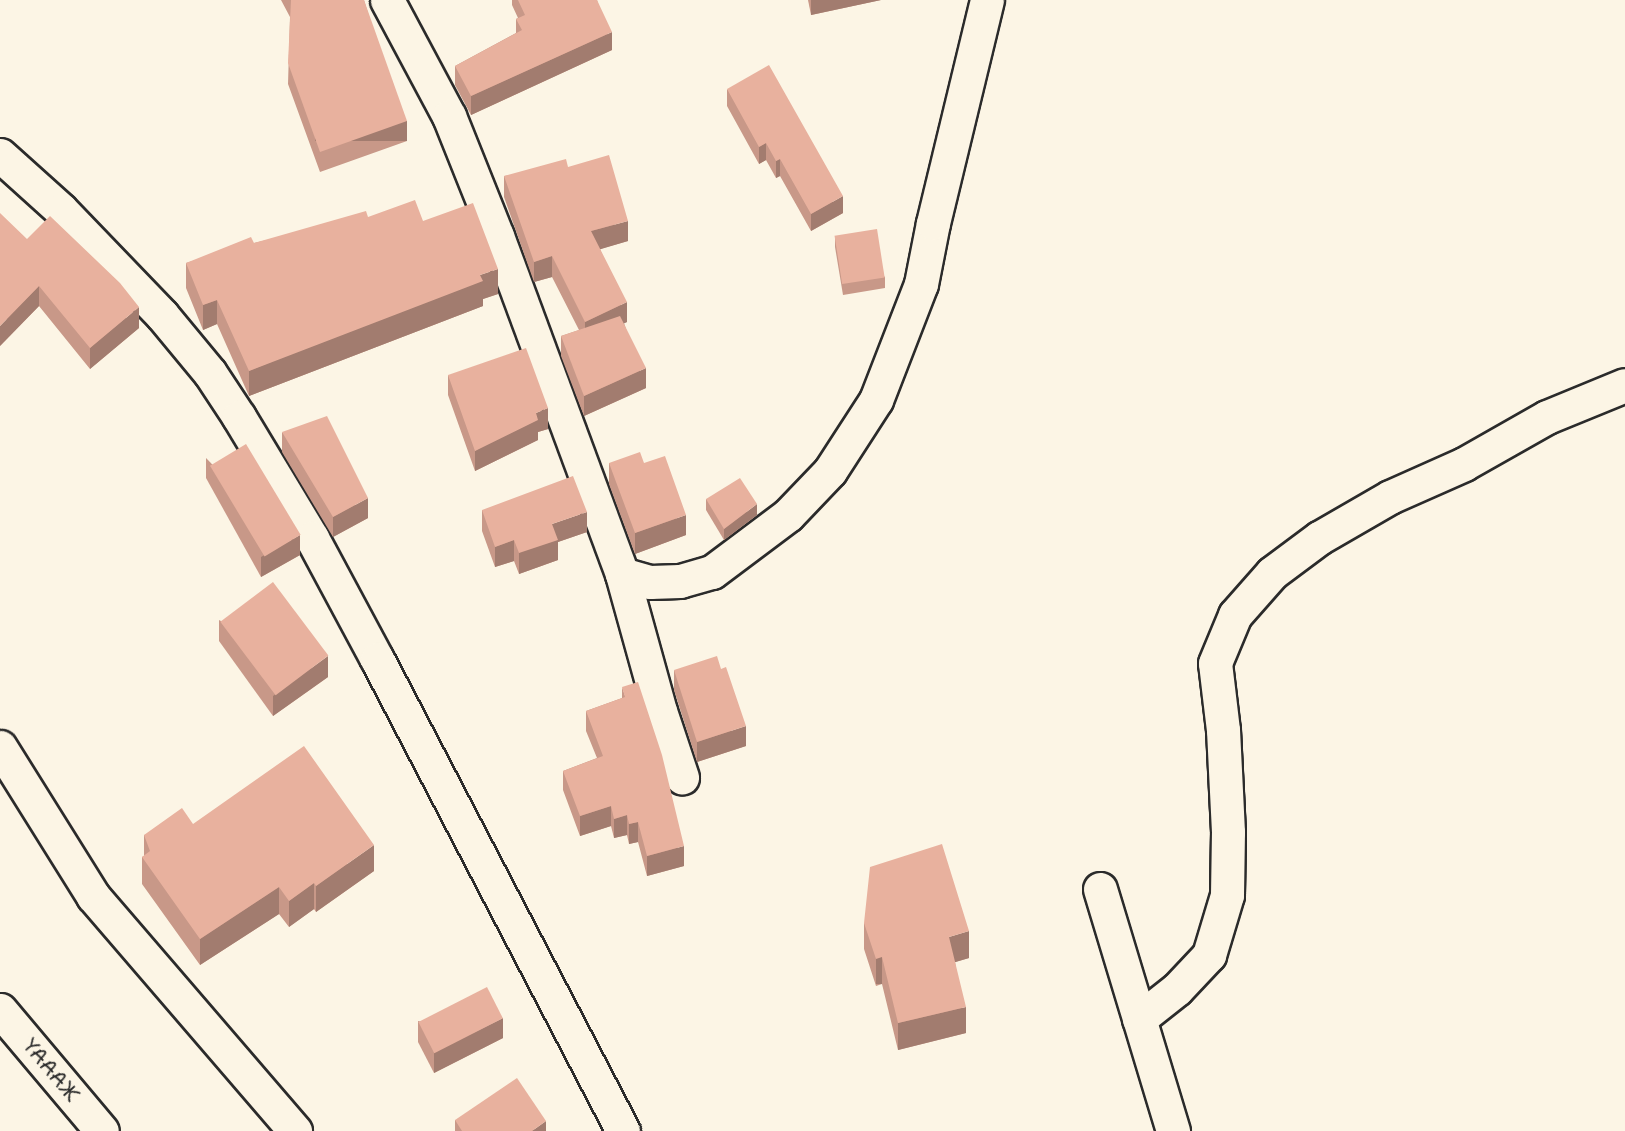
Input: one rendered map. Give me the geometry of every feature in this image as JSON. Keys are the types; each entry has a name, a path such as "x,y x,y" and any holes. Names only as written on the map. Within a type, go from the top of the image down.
{"main road":[{"path":"387,0 449,117 497,236 622,574 660,711 682,777"},
{"path":"622,574 650,582 680,581 712,572 788,515 830,471 870,408 901,340 921,285 946,167 987,0"},
{"path":"0,155 60,210 162,315 210,374 239,417 312,538 623,1131"},
{"path":"1139,1019 1177,988 1209,955 1227,895 1228,832 1223,730 1215,663 1235,615 1272,573 1319,538 1390,497 1464,464 1547,417 1625,385"},
{"path":"0,747 93,896 295,1131"},
{"path":"1100,890 1173,1131"},
{"name":"ҮАААЖ","path":"0,1010 102,1131"}],"building":[{"path":"291,0 364,0 407,121 320,152 288,63"},
{"path":"518,0 597,0 612,32 471,96 455,66 522,30 516,19 525,15"},
{"path":"769,65 843,196 811,214 780,159 776,161 766,143 759,147 727,89"},
{"path":"609,155 628,221 591,231 627,302 585,322 552,256 534,262 504,176 566,159 568,167"},
{"path":"415,200 423,221 473,203 498,269 480,275 483,281 249,371 217,300 203,305 186,263 251,237 254,243 366,211 368,217"},
{"path":"0,213 27,239 50,216 120,283 139,307 90,348 39,286 0,326"},
{"path":"877,229 885,277 842,284 835,236"},
{"path":"620,316 646,368 584,396 561,336"},
{"path":"526,348 548,408 536,413 538,420 475,451 448,375"},
{"path":"327,416 368,498 333,517 282,432"},
{"path":"246,444 301,535 265,556 210,466"},
{"path":"640,452 644,463 665,456 686,515 635,533 609,463"},
{"path":"573,476 587,512 552,524 558,540 519,553 514,540 495,547 482,510"},
{"path":"740,478 757,504 724,529 706,499"},
{"path":"273,582 328,655 276,695 220,622"},
{"path":"717,656 721,669 726,667 746,726 697,742 674,670"},
{"path":"638,682 662,755 684,846 647,856 638,822 629,824 627,815 614,819 611,806 580,816 563,771 603,756 586,711 625,697 622,687"},
{"path":"304,746 374,845 316,886 314,883 289,901 279,887 200,939 142,857 150,851 144,835 182,808 193,824"},
{"path":"942,844 969,931 949,937 966,1007 898,1023 882,957 876,959 864,923 870,867"},
{"path":"487,987 503,1018 434,1053 418,1022"},
{"path":"517,1078 546,1121 532,1131 462,1131 455,1120"}]}
